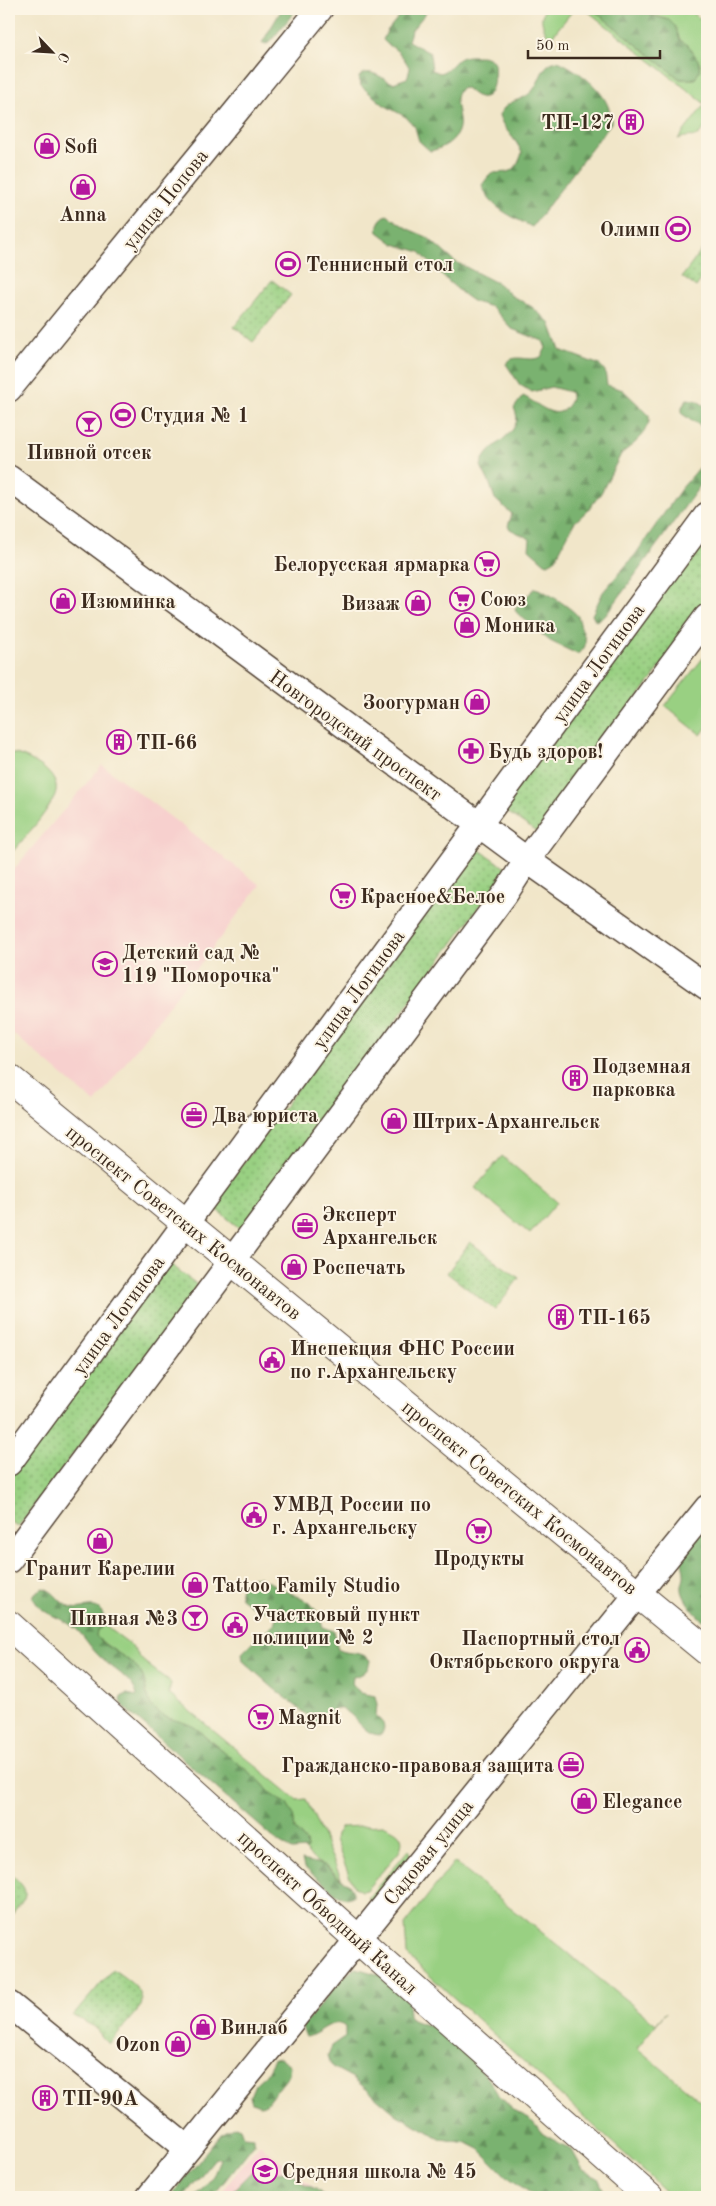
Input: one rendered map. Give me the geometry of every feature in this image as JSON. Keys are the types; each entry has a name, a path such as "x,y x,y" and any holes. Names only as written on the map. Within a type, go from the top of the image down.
{"main road":[{"name":"проспект Советских Космонавтов","path":"9,1078 707,1650"},
{"name":"проспект Обводный Канал","path":"9,1625 649,2197"}],"street":[{"name":"улица Попова","path":"9,389 320,9"},
{"name":"Новгородский проспект","path":"9,478 479,825 707,987"},
{"name":"улица Логинова","path":"9,1463 707,515"},
{"path":"9,1560 505,894 527,860 707,617"},
{"name":"Садовая улица","path":"149,2197 707,1508"},
{"path":"9,2004 188,2149"}],"shaded area":[{"name":"Детский сад № 119 \"Поморочка\"","path":"102,765 260,885 95,1103 9,1030 9,875"},
{"name":"Средняя школа № 45","path":"259,2144 326,2197 218,2197"}],"green space":[{"path":"282,9 297,9 270,42 267,44 262,43"},
{"path":"405,9 429,9 411,31 408,41 430,53 432,70 440,73 462,57 468,56 481,56 494,62 493,84 489,94 485,97 480,97 474,95 466,88 460,89 456,96 459,119 458,131 452,141 436,150 430,151 419,141 415,127 406,117 384,105 361,86 359,77 363,74 371,73 393,83 407,78 410,69 406,62 399,53 383,40 387,31"},
{"path":"545,9 574,9 550,39 542,21"},
{"path":"585,9 592,9 680,79 695,79 700,65 698,61 678,37 669,22 641,9 688,9 707,24 707,125 699,134 693,137 678,139 705,104"},
{"path":"592,9 641,9 653,16 669,20 675,26 680,40 688,45 698,60 700,70 695,79 680,79"},
{"path":"558,61 576,71 594,85 607,103 611,123 532,227 495,205 485,193 482,185 491,173 508,172 514,168 522,153 503,125 499,115 511,102 529,94 536,86 545,68 552,62"},
{"path":"387,215 408,229 427,237 454,261 499,284 512,296 532,307 550,323 560,350 600,365 605,371 607,385 623,390 649,415 649,422 644,432 636,442 621,454 601,493 589,509 574,523 555,560 548,564 529,549 530,539 510,529 508,526 512,514 495,499 481,466 489,451 511,432 517,417 514,408 523,396 546,410 557,412 563,411 569,403 571,398 570,392 551,387 532,392 520,385 506,364 509,360 517,358 536,359 541,357 546,348 543,341 512,329 492,307 474,302 464,295 439,273 420,252 394,244 378,232 379,222"},
{"path":"707,243 707,271 696,287 682,277"},
{"path":"272,280 291,295 253,342 234,327"},
{"path":"687,399 695,400 707,407 707,430 682,414 682,407"},
{"path":"707,459 707,476 606,615 596,621 592,615 603,592 635,555 681,489"},
{"path":"707,527 707,605 537,832 501,808"},
{"path":"535,588 567,606 579,618 585,645 577,654 550,641 515,610"},
{"path":"707,653 707,727 701,735 665,706"},
{"path":"9,753 18,754 41,766 52,777 56,791 54,798 43,815 9,856"},
{"path":"474,846 507,869 242,1230 212,1206"},
{"path":"502,1156 557,1202 530,1234 475,1188"},
{"path":"470,1242 519,1278 495,1310 447,1273"},
{"path":"169,1263 199,1286 18,1527 9,1520 9,1475"},
{"path":"707,1526 707,1623 692,1608 683,1593 684,1569 681,1555"},
{"path":"252,1577 259,1577 310,1603 317,1612 323,1627 334,1631 338,1650 363,1655 370,1660 365,1672 353,1677 352,1685 361,1693 375,1696 377,1704 376,1716 384,1726 381,1735 368,1731 349,1713 336,1708 323,1722 316,1722 243,1661 242,1653 274,1625 279,1614 252,1606 241,1598 242,1586"},
{"path":"43,1588 72,1608 96,1607 99,1609 105,1620 101,1628 97,1630 96,1636 137,1667 145,1682 147,1697 151,1706 166,1717 193,1726 199,1730 260,1781 273,1796 286,1803 293,1814 295,1830 306,1842 307,1849 292,1850 277,1841 128,1711 120,1701 121,1697 127,1694 137,1696 132,1684 100,1657 76,1629 67,1622 40,1608 33,1597 35,1593"},
{"path":"103,1624 130,1644 143,1661 171,1683 169,1694 297,1800 306,1799 342,1880 327,1866 318,1863 304,1850 307,1849 306,1842 295,1830 293,1814 286,1803 273,1796 260,1781 198,1731 160,1714 151,1706 143,1677 139,1671 128,1660 96,1636 97,1630"},
{"path":"383,1825 399,1834 402,1841 399,1852 366,1890 361,1891 354,1887 335,1840 336,1834 341,1827"},
{"path":"409,1849 410,1857 373,1901 368,1898"},
{"path":"302,1860 325,1865 340,1879 348,1883 353,1896 347,1898 339,1896 304,1867"},
{"path":"454,1862 656,2024 666,2012 637,2048 707,2106 707,2197 672,2197 407,1955 405,1925"},
{"path":"9,1872 25,1890 25,1895 9,1919"},
{"path":"356,1968 380,1975 408,2002 409,2015 412,2020 440,2027 468,2052 473,2062 488,2078 499,2096 515,2111 529,2118 543,2134 572,2150 583,2170 598,2178 607,2197 536,2197 505,2175 479,2149 467,2143 442,2139 397,2115 353,2078 331,2065 328,2055 332,2046 345,2037 345,2027 340,2024 331,2025 306,2037 302,2027 343,1977"},
{"path":"113,1969 138,1990 142,2000 141,2006 109,2044 95,2027 73,2016"},
{"path":"280,2058 290,2065 289,2075 266,2104 259,2105 252,2102 250,2096 255,2084 266,2074 274,2059"},
{"path":"235,2126 240,2128 243,2136 254,2137 254,2144 212,2197 195,2197 212,2178 220,2159 216,2157 183,2197 170,2197 222,2133"},
{"name":"Средняя школа № 45","path":"266,2166 277,2172 291,2170 304,2184 316,2189 325,2197 226,2197 252,2171"}],"place":[{"name":"ТП-127","path":"631,122"},
{"name":"Sofi","path":"47,146"},
{"name":"Anna","path":"83,187"},
{"name":"Олимп","path":"678,229"},
{"name":"Теннисный стол","path":"288,264"},
{"name":"Студия № 1","path":"123,415"},
{"name":"Пивной отсек","path":"89,424"},
{"name":"Белорусская ярмарка","path":"487,564"},
{"name":"Союз","path":"462,599"},
{"name":"Изюминка","path":"63,601"},
{"name":"Визаж","path":"418,603"},
{"name":"Моника","path":"467,625"},
{"name":"Зоогурман","path":"477,702"},
{"name":"ТП-66","path":"119,742"},
{"name":"Будь здоров!","path":"471,751"},
{"name":"Красное&Белое","path":"343,896"},
{"name":"Детский сад № 119 \"Поморочка\"","path":"105,964"},
{"name":"Подземная парковка","path":"575,1078"},
{"name":"Два юриста","path":"194,1115"},
{"name":"Штрих-Архангельск","path":"394,1121"},
{"name":"Эксперт Архангельск","path":"305,1226"},
{"name":"Роспечать","path":"294,1267"},
{"name":"ТП-165","path":"561,1317"},
{"name":"Инспекция ФНС России по г.Архангельску","path":"272,1360"},
{"name":"УМВД России по г. Архангельску","path":"254,1515"},
{"name":"Продукты","path":"479,1531"},
{"name":"Гранит Карелии","path":"100,1541"},
{"name":"Tattoo Family Studio","path":"195,1585"},
{"name":"Пивная №3","path":"195,1618"},
{"name":"Участковый пункт полиции № 2","path":"235,1625"},
{"name":"Паспортный стол Октябрьского округа","path":"637,1650"},
{"name":"Magnit","path":"261,1717"},
{"name":"Гражданско-правовая защита","path":"571,1765"},
{"name":"Elegance","path":"584,1801"},
{"name":"Винлаб","path":"203,2027"},
{"name":"Ozon","path":"178,2044"},
{"name":"ТП-90А","path":"45,2098"},
{"name":"Средняя школа № 45","path":"265,2171"}]}
